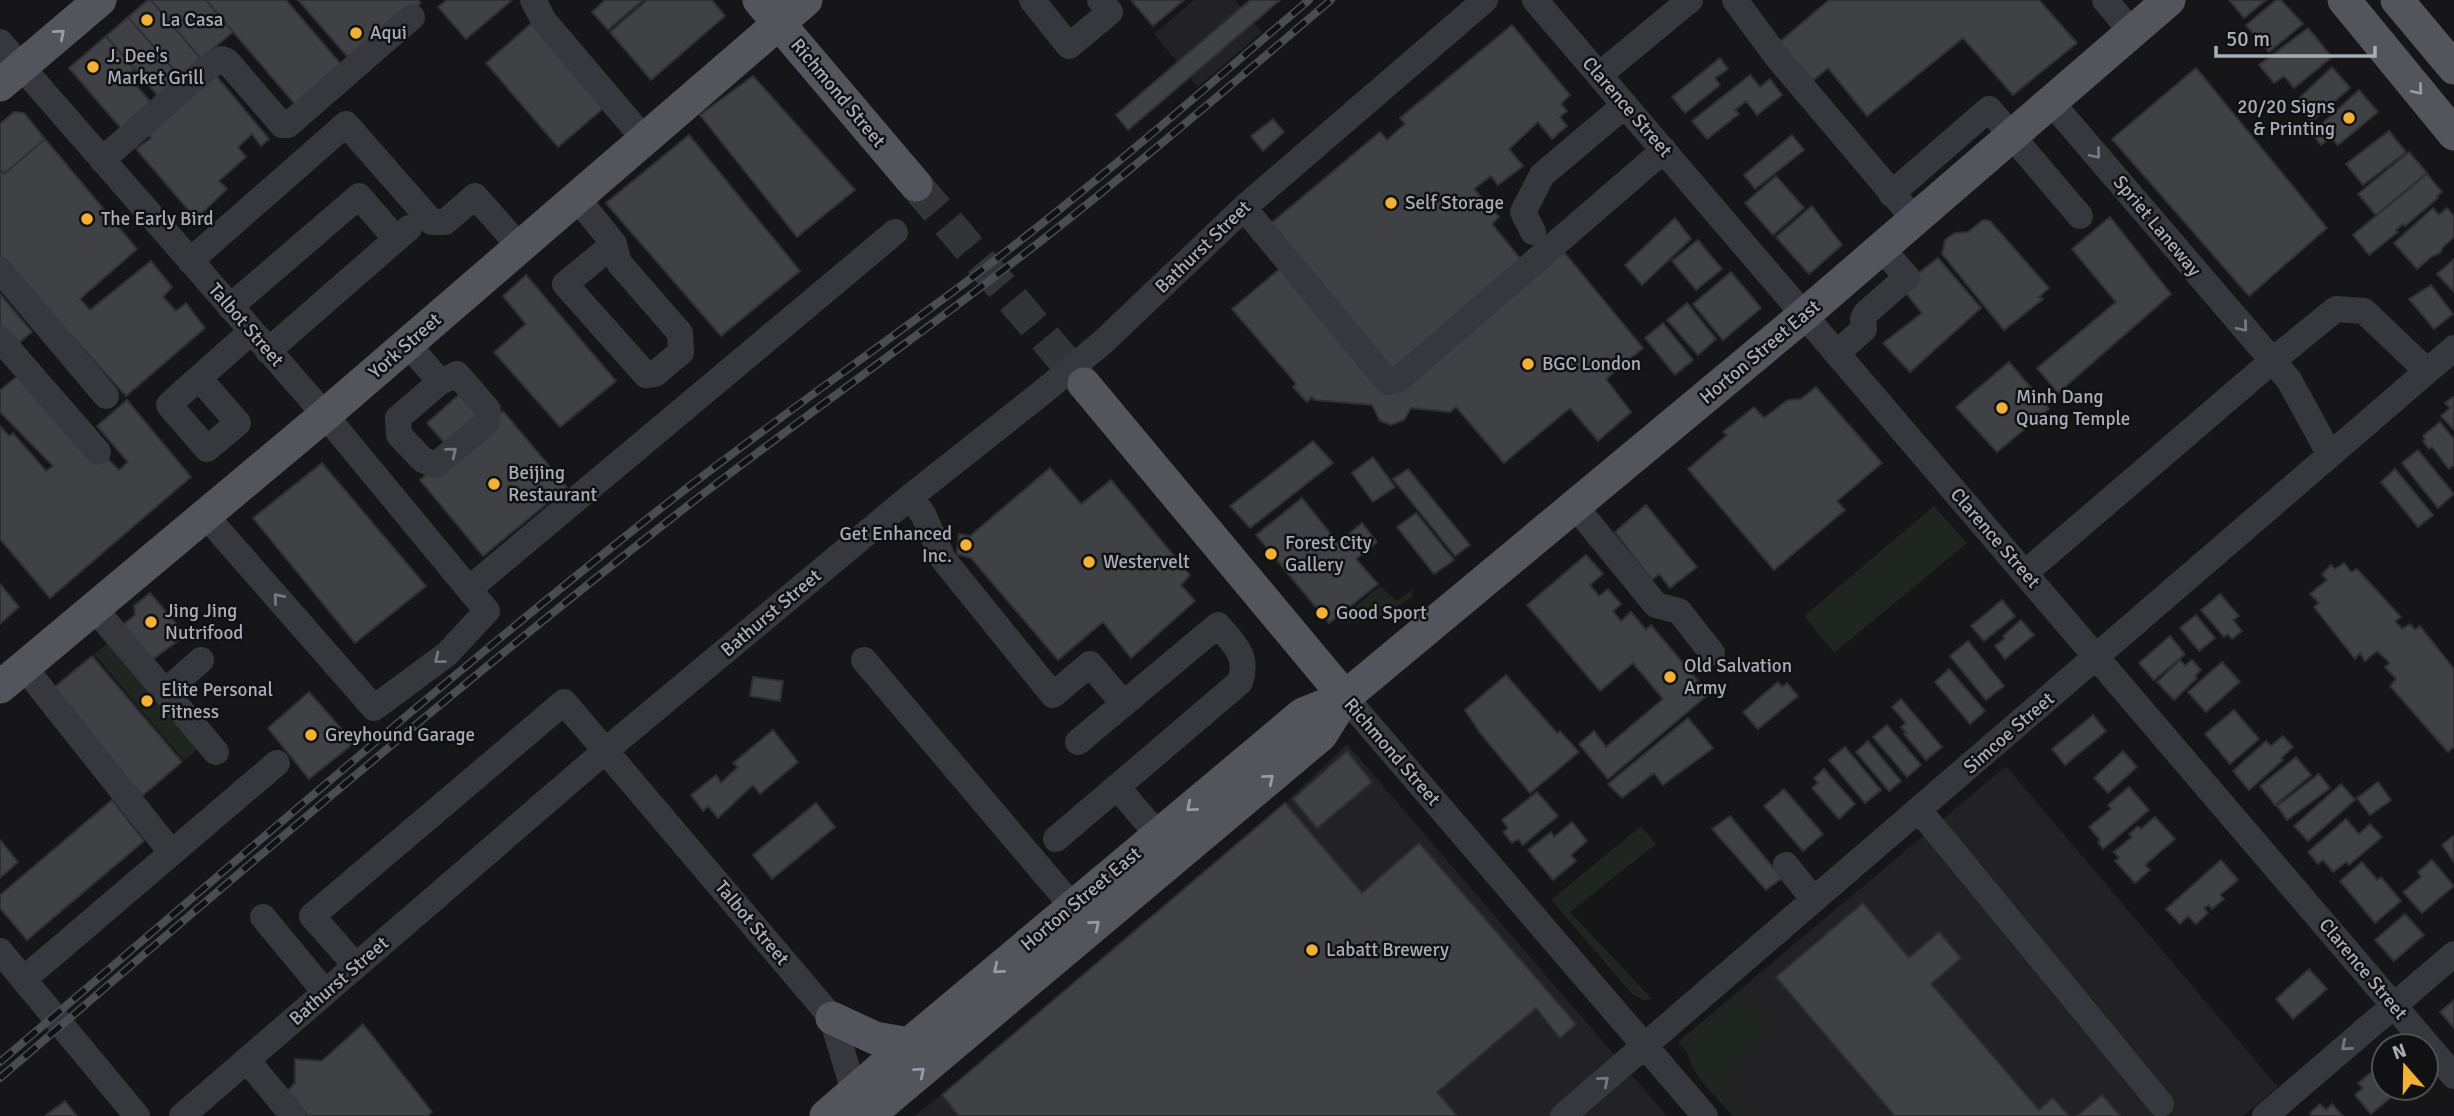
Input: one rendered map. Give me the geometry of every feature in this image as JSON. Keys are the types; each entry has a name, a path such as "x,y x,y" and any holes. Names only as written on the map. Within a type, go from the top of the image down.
{"main road":[{"path":"7,65 100,0"},
{"name":"York Street","path":"12,677 325,415 645,140 769,12 806,0"},
{"name":"Horton Street East","path":"861,1108 909,1044 1303,714 1345,697 1804,315 2169,0"},
{"path":"2344,0 2454,134"},
{"path":"2397,0 2450,55"},
{"name":"Richmond Street","path":"769,12 916,185"},
{"name":"Richmond Street","path":"1084,384 1345,697"},
{"name":"Horton Street East","path":"826,1116 861,1108 1321,735 1345,697"},
{"path":"832,1018 875,1038 909,1044"}],"street":[{"path":"533,0 544,21 645,140"},
{"path":"1044,4 1069,46 1110,12 1100,0"},
{"name":"Bathurst Street","path":"182,1116 605,751 910,497 1103,342 1244,208 1486,0"},
{"name":"Clarence Street","path":"1535,0 2454,1076"},
{"path":"1599,75 1690,0"},
{"path":"1735,0 1777,57 1915,220"},
{"path":"2105,0 2133,32"},
{"path":"102,160 207,68 222,59 227,61 282,125 288,125 412,17"},
{"name":"Talbot Street","path":"7,65 102,160 325,415 486,611 447,654 374,708 205,515"},
{"name":"Spriet Laneway","path":"2051,102 2289,380 2330,455"},
{"path":"1533,232 1523,212 1542,175 1625,105"},
{"path":"1891,194 1989,109 2080,216"},
{"path":"190,261 346,124 424,214 436,223 444,222 475,196 520,247"},
{"path":"1244,208 1388,382 1399,379 1664,150"},
{"path":"1934,156 1958,183"},
{"path":"230,307 359,196 396,239"},
{"path":"577,198 614,244 619,263 680,333 681,352 655,374 646,374 565,284 614,244"},
{"path":"199,378 260,341 396,239 424,214"},
{"path":"469,589 895,232"},
{"path":"1837,353 1864,329 1863,319 1866,313 1907,277 1882,248"},
{"path":"0,270 106,396"},
{"path":"2025,573 2267,356 2336,309 2364,311 2427,371"},
{"path":"49,327 7,347 98,452"},
{"path":"408,344 449,378 488,411 486,423 436,465 424,460 399,435 398,418 449,378"},
{"name":"Simcoe Street","path":"1563,1116 2454,348"},
{"path":"365,463 399,435"},
{"path":"910,497 923,514 943,559 1053,695 1090,664 1124,704"},
{"path":"1575,506 1656,605 1679,611 1712,653"},
{"path":"94,608 216,752"},
{"path":"1056,839 1240,682 1244,671 1241,653 1218,625 1078,742"},
{"path":"164,692 201,660"},
{"path":"863,660 1073,907"},
{"path":"12,677 171,852"},
{"name":"Richmond Street","path":"1345,697 1705,1116"},
{"name":"Talbot Street","path":"356,966 312,916 564,702 832,1018 861,1108"},
{"path":"24,979 277,763"},
{"path":"1117,786 1158,835"},
{"path":"1919,810 2161,1104"},
{"path":"1786,864 1814,900"},
{"path":"263,917 325,992"},
{"path":"0,951 137,1116"},
{"path":"2265,1116 2454,954"},
{"path":"247,1060 293,1116"}],"shaded area":[{"path":"1194,0 1235,0 1262,32 1198,87 1154,34"},
{"path":"1934,506 1967,543 1834,653 1804,616"},
{"path":"1380,586 1397,601 1413,589 1412,597 1369,620 1338,621"},
{"name":"Elite Personal Fitness","path":"110,641 200,747 184,761 94,654"},
{"name":"Labatt Brewery","path":"1347,744 1667,1116 914,1116 1285,803"},
{"path":"2006,766 2278,1087 2243,1116 1740,1116 1678,1042"},
{"path":"1641,826 1656,844 1570,912 1652,999 1644,1000 1633,995 1551,900"},
{"path":"1735,997 1746,1000 1760,1014 1759,1044 1719,1086 1744,1116 1733,1116 1708,1089 1693,1068 1688,1047 1691,1037"}],"building":[{"path":"151,0 201,59 180,77 128,17"},
{"path":"151,0 206,0 233,32 201,59"},
{"path":"206,0 286,0 345,69 299,109"},
{"name":"Aqui","path":"298,0 418,0 421,3 352,62"},
{"path":"447,0 512,0 466,39 438,7"},
{"path":"605,0 643,0 608,30 592,12"},
{"path":"647,0 712,0 725,16 651,80 610,32"},
{"path":"1131,0 1184,0 1153,26"},
{"path":"1250,0 1280,0 1128,130 1116,115"},
{"path":"1829,0 2039,0 2077,43 2013,95 1963,38 1867,116 1828,68 1809,84 1776,45"},
{"path":"2229,0 2266,0 2244,18"},
{"path":"2276,0 2281,0 2303,24 2269,52 2246,25"},
{"path":"128,17 180,77 158,96 106,36"},
{"path":"533,22 605,107 558,147 486,63"},
{"name":"Self Storage","path":"1512,25 1570,95 1561,104 1567,111 1560,117 1567,126 1552,139 1538,122 1509,149 1523,166 1498,185 1491,176 1474,189 1499,217 1492,224 1523,262 1395,372 1269,225 1380,132 1387,140 1405,124 1400,118"},
{"path":"2308,28 2332,57 2294,88 2284,76 2274,83 2259,65"},
{"path":"106,36 135,69 127,75 155,107 125,133 69,68"},
{"path":"1720,58 1728,69 1715,78 1720,85 1685,113 1672,97"},
{"path":"2332,67 2350,88 2311,122 2295,102"},
{"path":"2196,68 2327,228 2249,296 2112,139"},
{"path":"213,72 269,139 261,146 252,134 238,147 246,157 219,181 227,189 196,219 136,149 151,138 145,129"},
{"path":"1750,75 1760,87 1770,79 1782,95 1757,115 1746,101 1735,110 1739,114 1707,139 1692,121"},
{"path":"753,76 855,190 797,237 700,115"},
{"name":"20/20 Signs & Printing","path":"2359,90 2378,112 2338,145 2331,137 2321,145 2312,133"},
{"path":"14,112 24,113 45,139 4,174 0,169 0,124"},
{"path":"1273,119 1284,132 1263,151 1251,136"},
{"path":"2389,131 2406,152 2363,185 2346,164"},
{"path":"689,135 800,271 721,336 606,203"},
{"path":"1792,135 1804,150 1755,189 1744,175"},
{"path":"45,139 137,249 80,299 90,310 151,261 172,287 163,297 176,311 186,303 205,328 126,396 0,257 0,169 4,174"},
{"path":"2409,152 2427,173 2376,215 2358,194"},
{"path":"2427,174 2442,192 2438,198 2405,226 2403,224 2396,230 2398,232 2369,255 2353,235"},
{"path":"1776,176 1804,208 1773,235 1745,203"},
{"path":"1812,206 1842,245 1809,274 1776,237"},
{"path":"2433,208 2439,215 2447,208 2454,216 2454,237 2440,253 2417,269 2394,243"},
{"path":"2110,217 2171,294 2058,393 2037,368 2116,302 2072,249"},
{"path":"1675,218 1691,239 1642,285 1625,265"},
{"path":"1983,220 1990,221 2049,288 2039,297 2043,299 2004,330 1942,254 1945,240 1955,233 1968,232"},
{"path":"1698,240 1722,269 1696,290 1672,261"},
{"name":"BGC London","path":"1564,252 1643,348 1606,379 1631,412 1598,441 1570,408 1504,463 1456,407 1450,412 1411,408 1404,420 1391,425 1380,421 1372,405 1315,400 1312,397 1307,402 1293,387 1296,384 1294,381 1232,309 1283,266 1402,389"},
{"path":"1938,258 1981,308 1910,372 1883,343 1922,313 1901,287"},
{"path":"2454,259 2454,292 2437,274"},
{"path":"1731,272 1761,308 1723,340 1693,304"},
{"path":"526,275 616,381 560,427 494,352 526,324 503,296"},
{"path":"2431,285 2453,314 2434,329 2409,299"},
{"path":"0,294 32,332 14,347 0,330"},
{"path":"1687,303 1716,339 1698,355 1667,320"},
{"path":"1663,323 1693,360 1675,375 1645,338"},
{"name":"Minh Dang Quang Temple","path":"2009,362 2049,409 1997,452 1956,407"},
{"path":"23,372 119,470 128,462 97,426 127,400 191,477 50,598 0,539 0,426 9,436 13,433 46,471 53,466 0,412 0,390"},
{"path":"1816,387 1882,463 1837,501 1845,510 1774,570 1688,469 1727,435 1723,432 1754,407 1764,418 1788,400 1801,399"},
{"path":"463,391 479,407 475,427 448,447 427,423"},
{"path":"2453,397 2454,430 2441,416 2450,408 2445,403"},
{"name":"Beijing Restaurant","path":"503,411 567,487 483,556 420,480"},
{"path":"2440,422 2454,439 2454,465 2449,469 2432,447 2429,449 2423,441 2423,436"},
{"path":"1313,441 1333,463 1250,528 1230,506"},
{"path":"2418,450 2454,494 2438,508 2402,463"},
{"path":"1373,457 1395,487 1373,502 1352,473"},
{"path":"322,463 426,586 355,643 253,518"},
{"path":"1050,468 1081,504 1111,480 1190,575 1181,585 1195,601 1131,658 1103,622 1058,660 971,558 957,554 959,534 970,536"},
{"path":"1408,469 1470,545 1455,556 1393,479"},
{"path":"2395,469 2433,515 2418,527 2381,482"},
{"path":"1302,498 1338,543 1362,523 1377,542 1356,559 1378,584 1329,623 1256,535"},
{"path":"1646,505 1697,567 1670,588 1659,574 1652,580 1615,532"},
{"path":"1416,513 1454,560 1434,574 1397,527"},
{"name":"Old Salvation Army","path":"1586,555 1603,574 1590,585 1599,596 1608,589 1621,604 1613,611 1621,621 1631,612 1646,630 1651,625 1709,694 1608,779 1579,744 1594,731 1606,747 1663,699 1633,663 1600,691 1527,605"},
{"path":"2344,563 2351,572 2357,569 2401,617 2395,621 2402,629 2410,624 2415,630 2420,626 2454,669 2454,747 2448,752 2390,686 2396,679 2385,667 2390,663 2377,651 2365,661 2360,653 2355,659 2314,607 2319,603 2310,594 2327,580 2322,574 2331,565 2335,569"},
{"path":"0,584 19,607 0,624"},
{"name":"Jing Jing Nutrifood","path":"150,593 186,635 149,662 119,628 135,615 134,606"},
{"path":"2220,594 2239,616 2233,620 2242,631 2232,639 2228,634 2224,637 2201,610"},
{"path":"2002,600 2015,616 1984,641 1971,626"},
{"path":"2196,615 2215,638 2199,651 2180,628"},
{"path":"2021,620 2034,635 2005,659 1995,646"},
{"path":"2170,636 2185,654 2154,680 2139,663"},
{"path":"1968,641 2004,686 1986,700 1950,656"},
{"path":"92,656 182,762 142,796 52,689"},
{"path":"2180,660 2185,666 2192,660 2201,670 2195,676 2197,678 2174,700 2157,682"},
{"path":"2222,662 2240,682 2206,712 2188,692"},
{"path":"1949,669 1985,711 1970,724 1935,682"},
{"path":"1506,675 1557,733 1560,731 1579,752 1530,793 1480,733 1465,710"},
{"path":"753,677 783,681 780,701 750,696"},
{"path":"1778,682 1782,687 1787,683 1798,696 1758,729 1743,712"},
{"name":"Greyhound Garage","path":"309,692 354,743 309,779 268,728"},
{"path":"1901,699 1942,747 1926,760 1904,734 1906,733 1901,727 1906,723 1892,707"},
{"path":"2234,710 2259,739 2230,764 2205,734"},
{"path":"2093,715 2106,731 2065,765 2052,749"},
{"path":"1688,718 1713,748 1663,785 1654,773 1622,798 1608,784"},
{"path":"1887,725 1921,765 1907,777 1873,737"},
{"path":"773,730 798,762 760,794 753,785 718,818 708,806 703,811 691,795 716,775 721,783 738,767 733,763"},
{"path":"2283,736 2293,747 2281,758 2283,760 2249,790 2233,771 2266,741 2271,746"},
{"path":"1868,741 1901,781 1889,791 1856,752"},
{"path":"1845,747 1881,790 1865,803 1829,760"},
{"path":"1347,751 1372,782 1317,828 1293,799"},
{"path":"2123,751 2137,767 2108,793 2094,778"},
{"path":"2296,757 2311,775 2275,805 2260,786"},
{"path":"1824,769 1855,804 1839,819 1812,788 1818,783 1814,778"},
{"path":"2319,774 2330,788 2287,820 2277,806"},
{"path":"2378,782 2391,800 2370,815 2357,798"},
{"path":"2341,784 2355,800 2308,841 2294,826"},
{"path":"2129,787 2149,810 2103,849 2098,842 2100,840 2089,827 2111,809 2108,805"},
{"path":"1784,789 1823,834 1803,851 1764,806"},
{"path":"1537,792 1558,816 1523,845 1518,839 1512,843 1503,832 1508,828 1502,820"},
{"path":"112,800 144,841 27,940 0,908 0,895"},
{"path":"816,803 835,827 772,879 753,855"},
{"name":"Labatt Brewery","path":"1285,803 1362,893 1419,843 1576,1024 1560,1038 1536,1008 1437,1092 1457,1116 959,1116 942,1095"},
{"path":"1730,816 1782,878 1766,890 1712,829"},
{"path":"2155,817 2175,839 2145,865 2150,870 2135,883 2115,861 2119,858 2114,852 2132,837 2129,834 2138,826 2141,829"},
{"path":"2346,819 2359,834 2370,824 2382,837 2349,865 2346,862 2333,872 2323,860 2318,864 2308,852"},
{"path":"1572,822 1587,841 1571,855 1576,861 1553,880 1528,850 1551,832 1554,837"},
{"path":"2454,837 2454,862 2442,845"},
{"path":"0,840 18,862 0,878"},
{"path":"2221,860 2238,880 2220,895 2224,899 2212,909 2209,905 2204,908 2208,913 2196,924 2188,916 2180,924 2166,909"},
{"path":"2432,860 2454,886 2422,913 2403,892 2421,877 2418,872"},
{"path":"2362,862 2377,880 2381,877 2401,901 2375,923 2340,881"},
{"path":"1863,903 1909,958 1939,932 1961,958 1931,984 2039,1110 2053,1098 2069,1116 1895,1116 1776,977"},
{"path":"2405,914 2424,935 2394,961 2375,940"},
{"path":"2309,969 2327,989 2293,1019 2276,999"},
{"path":"2454,1000 2454,1028 2440,1012"},
{"path":"363,1024 432,1112 428,1116 308,1116 288,1090 295,1083 295,1059 322,1061"},
{"path":"2370,1073 2370,1102 2385,1102 2371,1114 2355,1095 2363,1088 2358,1083"},
{"path":"2102,1095 2120,1116 2077,1116"},
{"path":"65,1101 77,1116 45,1116"},
{"path":"2320,1104 2326,1110 2332,1104 2343,1116 2312,1116 2310,1113"}],"tunnel":[{"path":"916,185 1084,384"}],"railway":[{"path":"0,1062 572,579 699,479 960,287 1042,223 1158,129 1309,0"},
{"path":"0,1078 498,657 710,489 1047,236 1331,0"}],"place":[{"name":"La Casa","path":"147,20"},
{"name":"Aqui","path":"356,33"},
{"name":"J. Dee's Market Grill","path":"93,67"},
{"name":"20/20 Signs & Printing","path":"2349,118"},
{"name":"Self Storage","path":"1391,203"},
{"name":"The Early Bird","path":"87,219"},
{"name":"BGC London","path":"1528,364"},
{"name":"Minh Dang Quang Temple","path":"2002,408"},
{"name":"Beijing Restaurant","path":"494,484"},
{"name":"Get Enhanced Inc.","path":"966,545"},
{"name":"Forest City Gallery","path":"1271,554"},
{"name":"Westervelt","path":"1089,562"},
{"name":"Good Sport","path":"1322,613"},
{"name":"Jing Jing Nutrifood","path":"151,622"},
{"name":"Old Salvation Army","path":"1670,677"},
{"name":"Elite Personal Fitness","path":"147,701"},
{"name":"Greyhound Garage","path":"311,735"},
{"name":"Labatt Brewery","path":"1312,950"}]}
